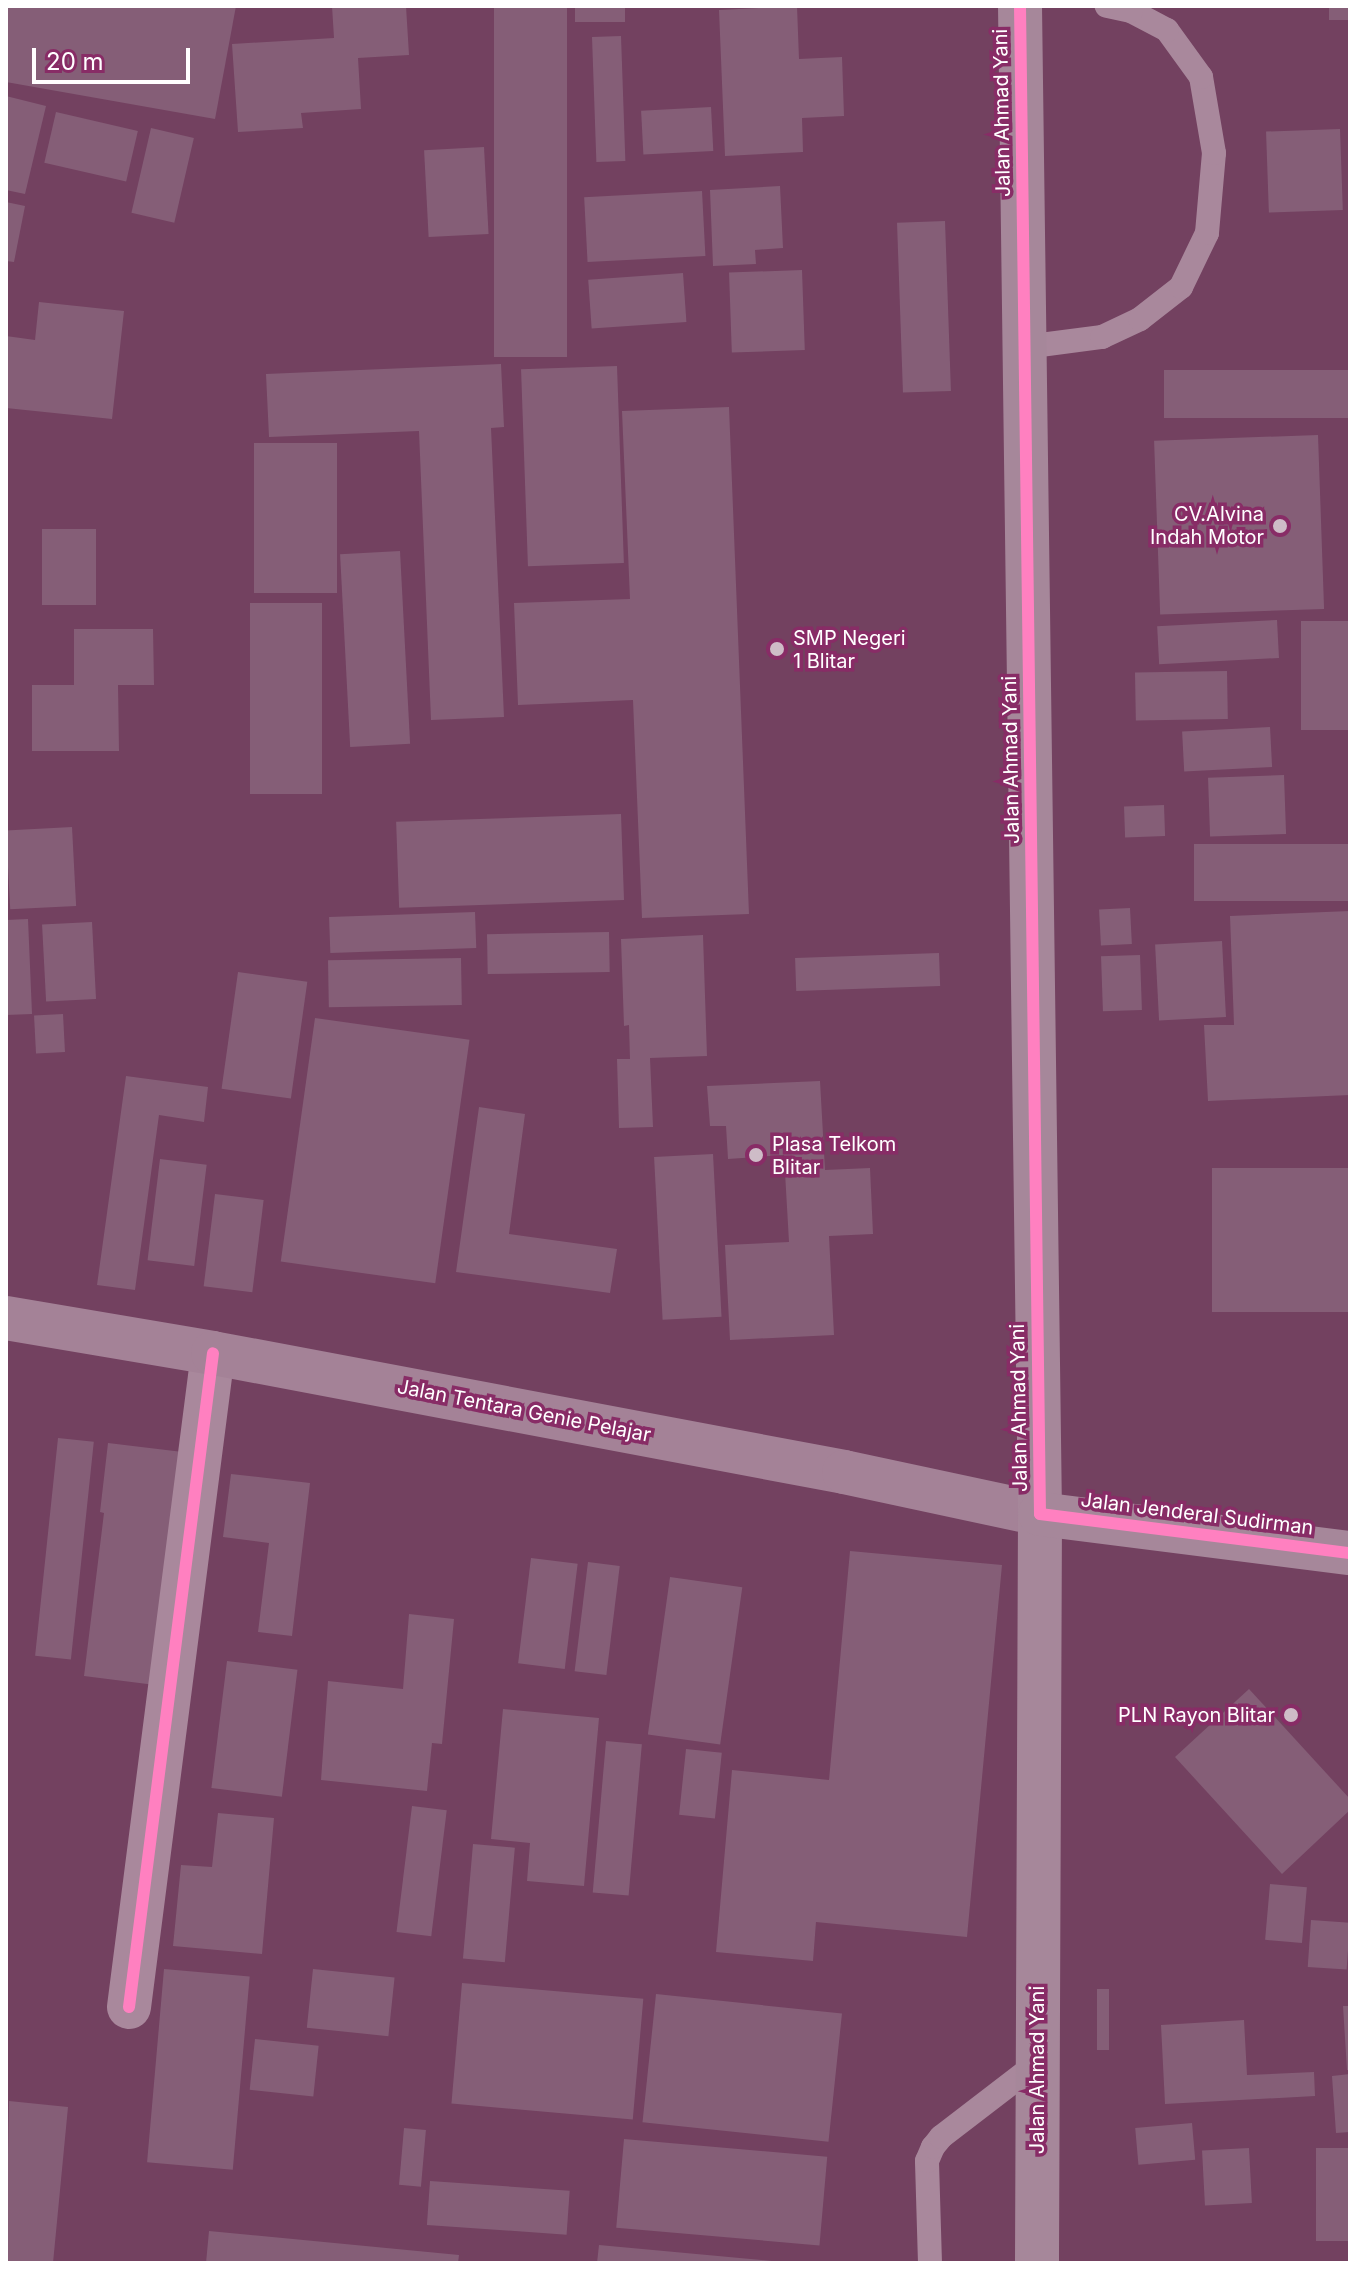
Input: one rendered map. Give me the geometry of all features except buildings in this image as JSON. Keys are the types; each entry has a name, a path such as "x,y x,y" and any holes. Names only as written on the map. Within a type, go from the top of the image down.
{"main road":[{"name":"Jalan Ahmad Yani","path":"1020,6 1040,1514 1037,2263"},
{"name":"Jalan Tentara Genie Pelajar","path":"6,1318 213,1353 844,1472 1040,1514"},
{"name":"Jalan Jenderal Sudirman","path":"1040,1514 1350,1553"}],"street":[{"path":"129,2007 213,1353"}],"lane":[{"path":"1025,347 1102,337 1140,319 1181,287 1207,233 1214,153 1201,77 1167,30 1131,11 1107,6"},
{"path":"930,2263 927,2161 933,2147 941,2137 1036,2064"}],"cycle path":[{"path":"1020,6 1040,1514 1350,1553"},
{"path":"129,2007 213,1353"}],"place":[{"name":"CV.Alvina Indah Motor","path":"1280,526"},
{"name":"SMP Negeri 1 Blitar","path":"777,649"},
{"name":"Plasa Telkom Blitar","path":"756,1155"},
{"name":"PLN Rayon Blitar","path":"1291,1715"}]}
